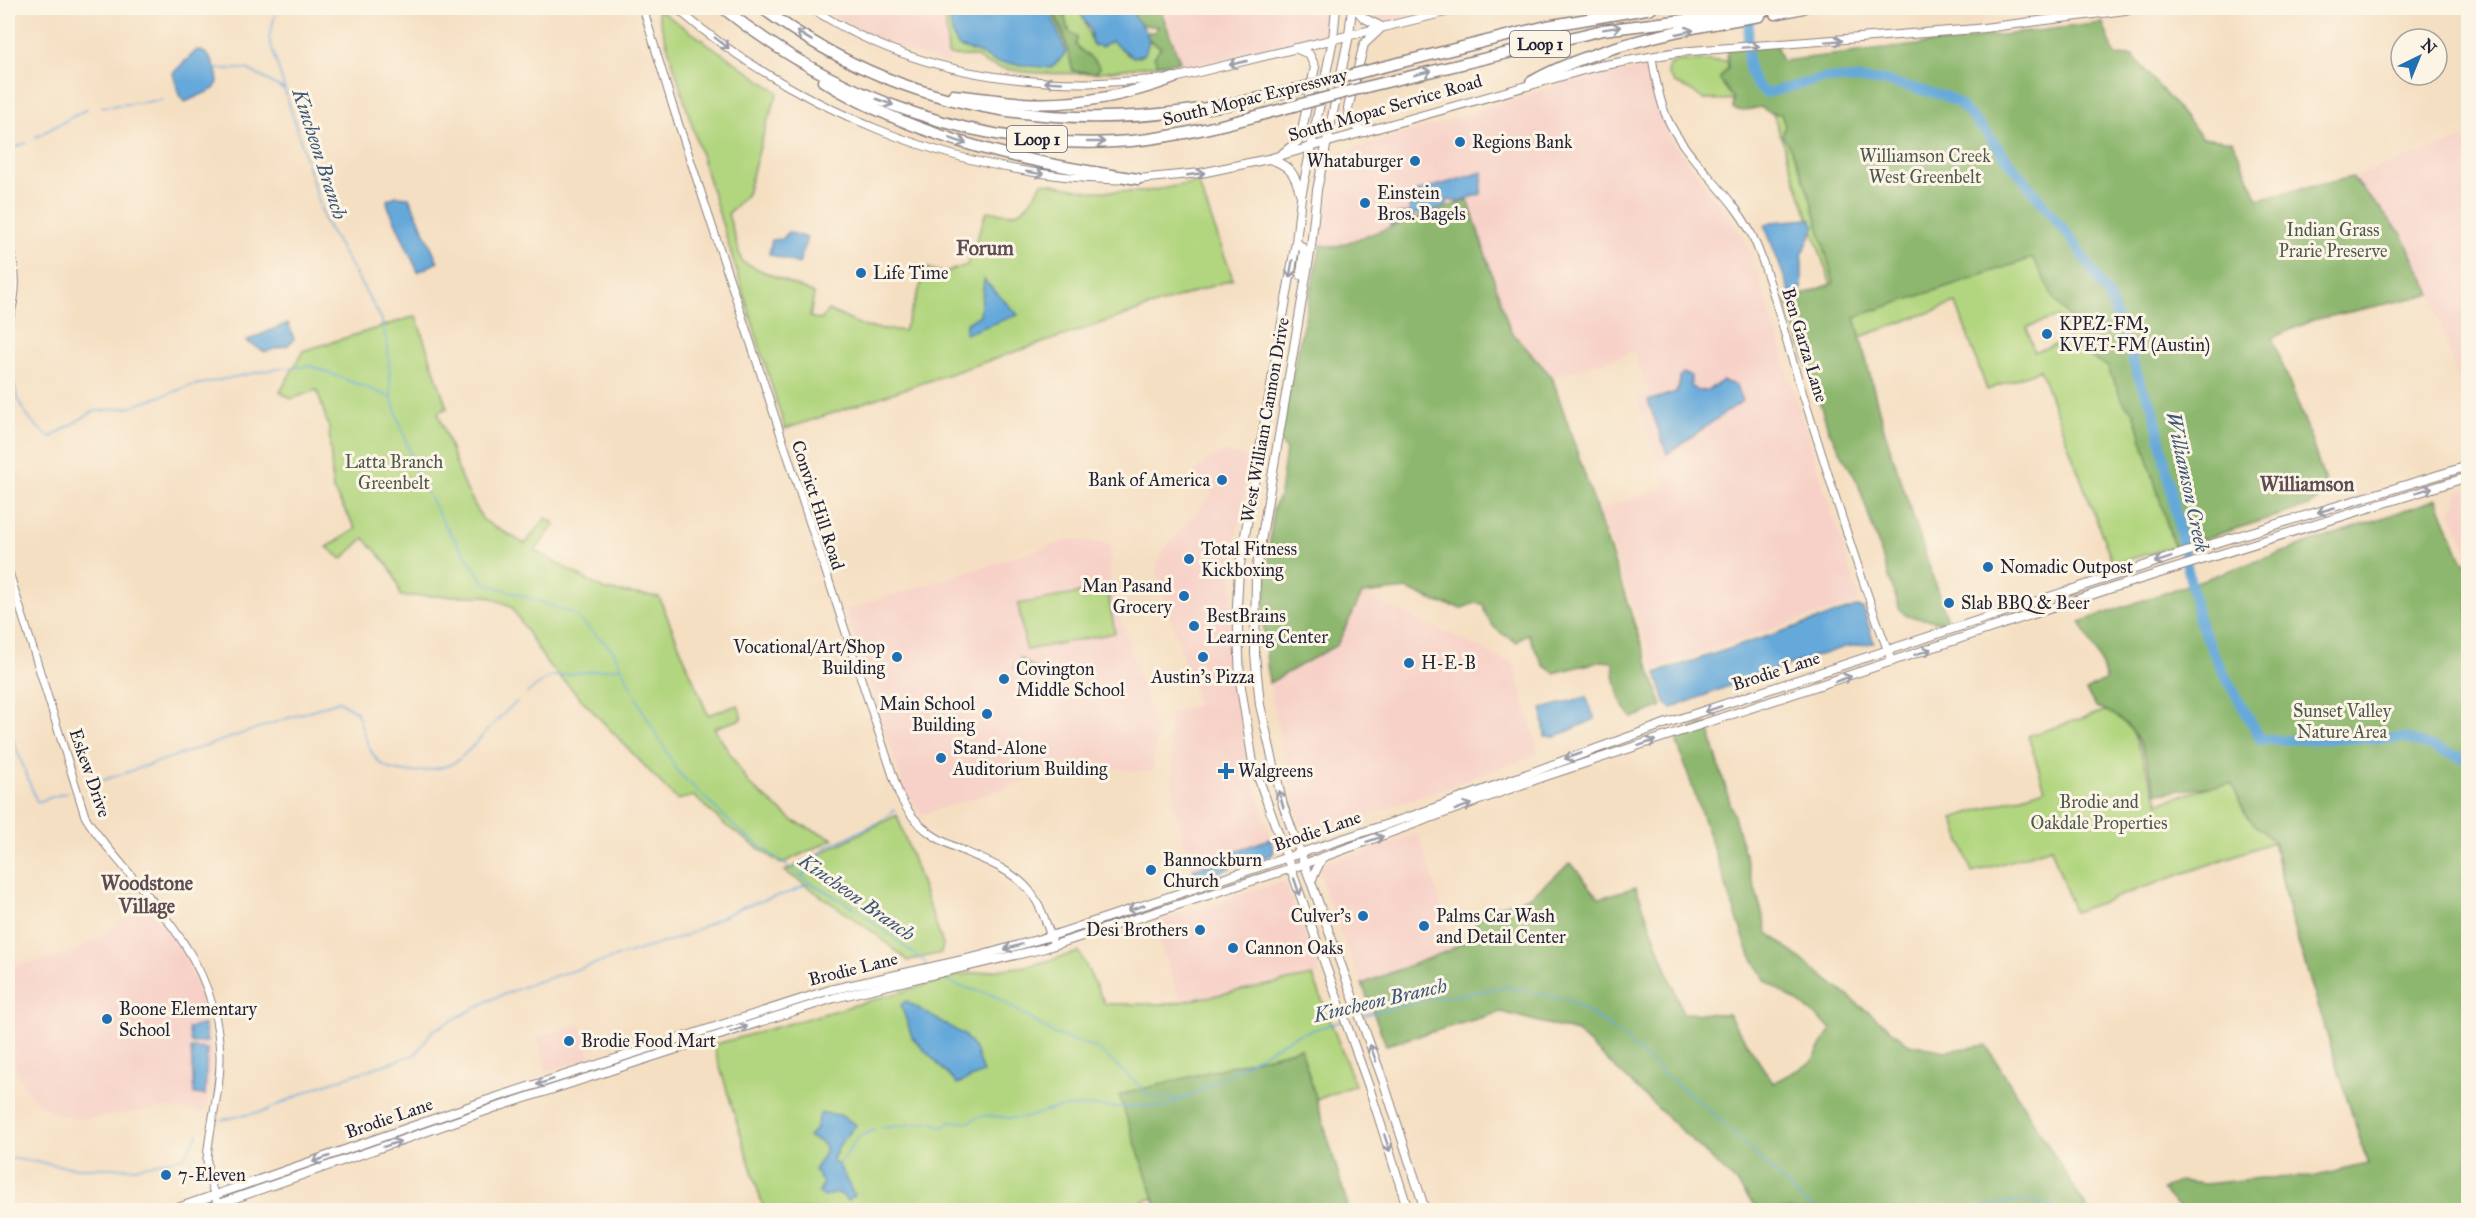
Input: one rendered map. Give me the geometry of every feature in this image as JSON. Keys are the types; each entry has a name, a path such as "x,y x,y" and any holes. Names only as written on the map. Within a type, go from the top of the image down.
{"highway":[{"name":"South Mopac Expressway","path":"723,8 794,59 855,90 908,111 962,126 1035,139 1099,142 1164,137 1579,34 1717,19"},
{"name":"South Mopac Expressway","path":"762,8 794,30 848,60 889,79 999,110 1099,119 1188,113 1294,90 1546,26 1652,8"},
{"path":"1531,82 1588,55 1717,19 1803,8"},
{"path":"794,59 850,98 931,132 1053,166 1138,179"},
{"path":"929,92 1024,103 1068,102 1120,95 1174,78"}],"main road":[{"name":"West William Cannon Drive","path":"1336,8 1333,39 1309,148 1296,242 1239,570 1238,656 1243,707 1253,763 1348,1030 1408,1210"},
{"path":"1354,8 1364,18 1383,27"},
{"name":"West William Cannon Drive","path":"1354,8 1317,190 1303,299 1256,571 1255,654 1260,705 1270,760 1300,854 1363,1024 1425,1210"},
{"path":"1174,78 1462,8"},
{"name":"South Mopac Service Road","path":"1138,179 1201,173 1268,159 1531,82 1594,67 1652,57 1976,29 2141,8"},
{"path":"1365,132 1350,123 1348,108 1364,44 1383,27"},
{"path":"1280,155 1298,141 1301,135 1315,67 1309,54 1294,48"},
{"path":"1268,159 1290,169 1296,179 1301,197"},
{"path":"1296,242 1304,247 1300,282 1303,299"},
{"name":"Brodie Lane","path":"979,960 1300,854 1415,815 1536,769 2140,567 2469,466"},
{"name":"Brodie Lane","path":"172,1210 216,1201 488,1100 830,990 1054,945 1322,858 1540,778 2145,577 2469,477"},
{"path":"1239,570 1256,571"},
{"path":"1243,707 1260,705"},
{"path":"1536,769 1540,778"},
{"path":"1311,881 1322,858"},
{"path":"1324,961 1338,955"},
{"name":"Brodie Lane","path":"201,1210 216,1201"}],"street":[{"name":"Convict Hill Road","path":"643,8 672,104 898,794 912,817 932,835 1022,884 1038,902 1054,945"},
{"name":"South Mopac Service Road","path":"676,8 733,51 775,78 821,103 896,136 963,157 1032,172 1092,179 1138,179"},
{"path":"811,8 869,40 904,55 952,70 1064,83 1174,78"},
{"name":"Ben Garza Lane","path":"1652,57 1657,84 1668,119 1743,220 1756,243 1892,662"},
{"path":"8,246 13,264 15,291 8,322"},
{"name":"Eskew Drive","path":"8,569 85,816 179,933 199,966 211,998 220,1058 207,1158 216,1201"}],"shaded area":[{"path":"821,8 945,8 949,64 903,50 866,34"},
{"path":"1164,8 1331,8 1331,15 1328,26 1314,37 1182,68"},
{"path":"1364,8 1436,8 1385,21 1371,17"},
{"path":"1646,69 1652,97 1668,136 1733,222 1749,250 1777,331 1788,374 1860,601 1655,667 1599,510 1666,487 1637,399 1650,394 1633,352 1552,377 1510,330 1468,200 1335,247 1321,245 1338,154 1584,76"},
{"path":"2468,138 2468,414 2432,294 2401,233 2352,177"},
{"path":"1224,452 1250,457 1233,562 1230,661 1247,761 1275,851 1273,855 1231,869 1224,859 1193,869 1174,807 1169,714 1198,705 1156,571 1165,548 1213,493 1193,474 1205,461"},
{"path":"2468,489 2468,550 2451,514 2458,493"},
{"name":"Covington Middle School","path":"1072,539 1111,544 1109,583 1157,732 1153,771 1131,771 1096,763 1082,763 921,815 905,791 845,610"},
{"path":"1362,594 1514,664 1539,754 1382,810 1306,844 1291,787 1269,683 1337,645"},
{"path":"1419,834 1454,947 1362,984 1325,893 1320,869 1328,863"},
{"name":"Cannon Oaks","path":"1285,881 1319,975 1181,1002 1152,922"},
{"name":"Boone Elementary School","path":"146,906 175,939 200,989 213,1055 206,1110 203,1112 163,1109 82,1119 65,1117 46,1109 31,1096 20,1079 8,1042 8,965 44,961 79,949"},
{"path":"581,1024 591,1058 547,1071 537,1037"},
{"path":"1154,1198 1158,1210 1116,1210"}],"green space":[{"path":"656,8 778,92 766,125 747,194 728,214 742,262 814,294 810,317 821,320 828,310 865,327 904,331 927,268 943,273 967,265 987,211 1016,213 1026,206 1043,182 1088,191 1143,192 1198,182 1233,279 785,429"},
{"path":"945,8 1052,8 1076,71 1090,73 1025,72 999,68 973,56 948,54"},
{"path":"1052,8 1063,8 1068,30 1077,37 1076,45 1100,68 1095,73 1073,71 1063,32"},
{"path":"1063,8 1081,8 1094,46 1113,41 1129,56 1140,57 1145,54 1148,40 1161,47 1157,59 1163,64 1095,73 1100,68 1075,45 1076,41 1064,21"},
{"path":"1135,8 1160,8 1180,62 1158,64 1154,57 1161,47 1147,39 1145,32 1154,32 1158,27 1139,24 1134,17"},
{"path":"2103,23 2115,55 2133,56 2202,137 2233,141 2258,199 2352,177 2401,233 2432,294 2313,320 2272,338 2307,427 2328,492 2309,506 2174,548 2134,412 2124,404 2107,366 2090,357 2077,327 2055,300 2033,258 1855,317 1883,426 1948,623 1907,616 1900,610 1858,483 1829,431 1786,301 1834,283 1813,206 1798,165 1782,136 1785,126 1781,114 1771,113 1760,107 1743,111 1733,109 1733,98 1719,79 1728,68 1727,49 1776,45 1782,61"},
{"path":"1677,61 1782,61 2180,234 2352,177 2401,233 2215,332 2179,545 2113,564 2040,370 1987,390 1956,303 1860,337 1855,317 1843,320 1768,99 1704,100 1691,90 1674,83 1668,75 1669,66","holes":["2058,317 2068,340 2034,352 2027,327"]},
{"path":"1468,200 1510,330 1552,377 1662,706 1633,718 1621,700 1613,662 1602,661 1554,673 1543,665 1528,634 1517,642 1494,628 1487,618 1483,604 1475,603 1462,608 1436,602 1407,589 1362,594 1337,645 1269,683 1263,621 1273,509 1280,494 1286,450 1278,439 1321,245 1335,247"},
{"name":"Latta Branch Greenbelt","path":"416,316 447,408 438,412 462,481 483,520 525,544 546,518 555,524 535,551 605,590 659,597 708,715 738,705 742,719 714,728 749,784 795,822 834,839 781,864 725,825 694,796 677,800 546,662 511,606 487,596 400,596 392,571 364,538 342,559 327,547 356,529 333,490 329,428 317,390 291,399 280,392 303,351"},
{"name":"Sunset Valley Nature Area","path":"2437,499 2461,558 2468,567 2468,1210 2182,1210 2162,1190 2179,1181 2205,1184 2261,1178 2312,1177 2368,1164 2290,916 2275,843 2246,816 2232,784 2157,793 2143,752 2132,730 2111,713 2096,707 2086,691 2106,680 2100,660 2080,622"},
{"path":"1107,588 1115,633 1026,650 1018,604"},
{"name":"Brodie and Oakdale Properties","path":"2155,596 2468,1210 2368,1165 2290,916 2273,842 2074,912 2051,848 1972,873 1953,818 2045,789 2028,736 2123,705 2159,803 2230,780"},
{"path":"1021,658 1039,671 1031,680 1014,668"},
{"path":"1707,724 1768,933 1909,1044 1945,1051 1986,1045 2088,1210 1758,1210 1736,1182 1577,1032 1501,1012 1386,1045 1362,984 1450,950 1471,937 1480,912 1529,897 1571,863 1599,898 1636,887 1683,1013 1728,1014 1773,1083 1812,1062 1831,1029 1805,1007 1766,981 1748,950 1677,742 1678,733"},
{"path":"897,815 943,945 941,953 908,961 876,934 785,871"},
{"path":"1079,952 1105,1004 1171,1004 1313,976 1355,1085 1316,1100 1349,1210 1158,1210 1153,1198 1116,1210 764,1210 713,1045 961,975 1033,965"},
{"path":"1301,1048 1349,1210 1158,1210 1119,1095"}],"water":[{"path":"947,8 1049,8 1066,53 1051,68 995,62 979,53 959,47 953,37"},
{"path":"1081,8 1135,8 1134,17 1145,29 1149,41 1145,54 1133,57 1111,41 1102,47 1092,44 1090,29 1081,15"},
{"path":"197,50 210,57 218,82 214,89 185,102 179,95 173,73"},
{"path":"1483,172 1481,194 1457,202 1448,200 1446,206 1420,215 1416,212 1413,217 1390,226 1388,216 1410,212 1409,206 1416,192"},
{"path":"396,196 409,197 438,262 418,272 388,206 387,200"},
{"path":"1810,219 1815,226 1802,255 1802,289 1791,295 1765,226 1771,222"},
{"path":"788,232 807,238 799,264 769,254 772,240 783,239"},
{"path":"984,280 1018,315 965,334 966,324 980,315"},
{"path":"288,323 294,339 288,345 265,352 246,341"},
{"path":"1683,373 1691,376 1691,386 1697,391 1708,390 1722,381 1736,385 1742,401 1667,454 1648,401 1676,392 1679,387 1679,377"},
{"path":"1856,607 1863,608 1874,643 1845,647 1752,677 1672,708 1666,704 1656,673"},
{"path":"1586,697 1595,719 1557,736 1545,736 1542,709"},
{"path":"1270,839 1274,850 1272,855 1240,866 1235,851"},
{"path":"1222,860 1228,862 1230,868 1199,879 1193,869"},
{"path":"906,1001 964,1035 975,1049 983,1073 957,1084 912,1037 901,1005"},
{"path":"204,1025 207,1042 191,1043 188,1028"},
{"path":"191,1048 207,1049 205,1095 194,1094"},
{"path":"820,1114 840,1115 856,1125 841,1143 832,1161 839,1165 854,1195 848,1201 838,1193 825,1197 819,1193 823,1183 814,1170 825,1150 822,1143 808,1137 815,1130"}],"waterway":[{"name":"Kincheon Branch","path":"277,8 269,38 325,222 381,318 388,347 391,397 418,476 446,527 485,583 572,613 613,650 643,711 678,772 737,829 810,883 854,907 927,964"},
{"name":"Williamson Creek","path":"1750,9 1749,67 1758,87 1767,93 1825,78 1885,81 1945,96 1958,103 1984,130 2075,244 2110,299 2143,389 2153,407 2199,621 2219,665 2261,740 2406,738 2468,760"},
{"path":"215,69 247,69 283,89"},
{"path":"102,107 162,100"},
{"path":"36,137 87,109"},
{"path":"8,150 26,143"},
{"path":"8,375 13,381 19,401 28,417 51,437 92,412 131,407 190,386 274,369 311,366 390,397"},
{"path":"527,693 549,677 622,667"},
{"path":"86,786 339,701 357,712 370,749 384,765 393,770 422,771 458,760 517,702"},
{"path":"8,737 13,740 37,802 68,792"},
{"path":"803,876 825,848 881,821 895,810"},
{"path":"221,1120 265,1111 317,1087 416,1054 432,1031 492,999 536,982 682,937 742,907 794,891 809,883"},
{"name":"Kincheon Branch","path":"943,976 955,985 993,995 1054,1034 1097,1048 1151,1096 1180,1100 1296,1035 1342,1021"},
{"name":"Kincheon Branch","path":"1364,1015 1424,1000 1507,987 1569,1000 1611,1027 1664,1074 1712,1112 1805,1203 1819,1210"},
{"path":"882,1128 931,1122 944,1127 950,1122 970,1122 975,1118 995,1116 1026,1118 1058,1108 1091,1106 1167,1108 1179,1100"},
{"path":"839,1165 858,1137 875,1130"},
{"path":"8,1158 77,1168 135,1168 184,1157 198,1134"},
{"name":"Kincheon Branch","path":"1971,1210 2016,1202 2050,1205 2059,1210"}],"place":[{"name":"Regions Bank","path":"1460,142"},
{"name":"Whataburger","path":"1415,161"},
{"name":"Einstein Bros. Bagels","path":"1365,203"},
{"name":"Life Time","path":"861,273"},
{"name":"KPEZ-FM, KVET-FM (Austin)","path":"2047,334"},
{"name":"Bank of America","path":"1222,480"},
{"name":"Total Fitness Kickboxing","path":"1189,559"},
{"name":"Nomadic Outpost","path":"1988,567"},
{"name":"Man Pasand Grocery","path":"1184,596"},
{"name":"Slab BBQ & Beer","path":"1949,603"},
{"name":"BestBrains Learning Center","path":"1194,626"},
{"name":"Vocational/Art/Shop Building","path":"897,657"},
{"name":"Austin's Pizza","path":"1203,657"},
{"name":"H-E-B","path":"1409,663"},
{"name":"Covington Middle School","path":"1004,679"},
{"name":"Main School Building","path":"987,714"},
{"name":"Stand-Alone Auditorium Building","path":"941,758"},
{"name":"Walgreens","path":"1226,771"},
{"name":"Bannockburn Church","path":"1151,870"},
{"name":"Culver's","path":"1363,916"},
{"name":"Palms Car Wash and Detail Center","path":"1424,926"},
{"name":"Desi Brothers","path":"1200,930"},
{"name":"Cannon Oaks","path":"1233,948"},
{"name":"Boone Elementary School","path":"107,1019"},
{"name":"Brodie Food Mart","path":"569,1041"},
{"name":"7-Eleven","path":"166,1175"}],"district":[{"name":"Forum","path":"985,248"},
{"name":"Williamson","path":"2307,484"},
{"name":"Woodstone Village","path":"147,894"}],"park label":[{"name":"Williamson Creek West Greenbelt","path":"1925,166"},
{"name":"Indian Grass Prarie Preserve","path":"2333,240"}]}
